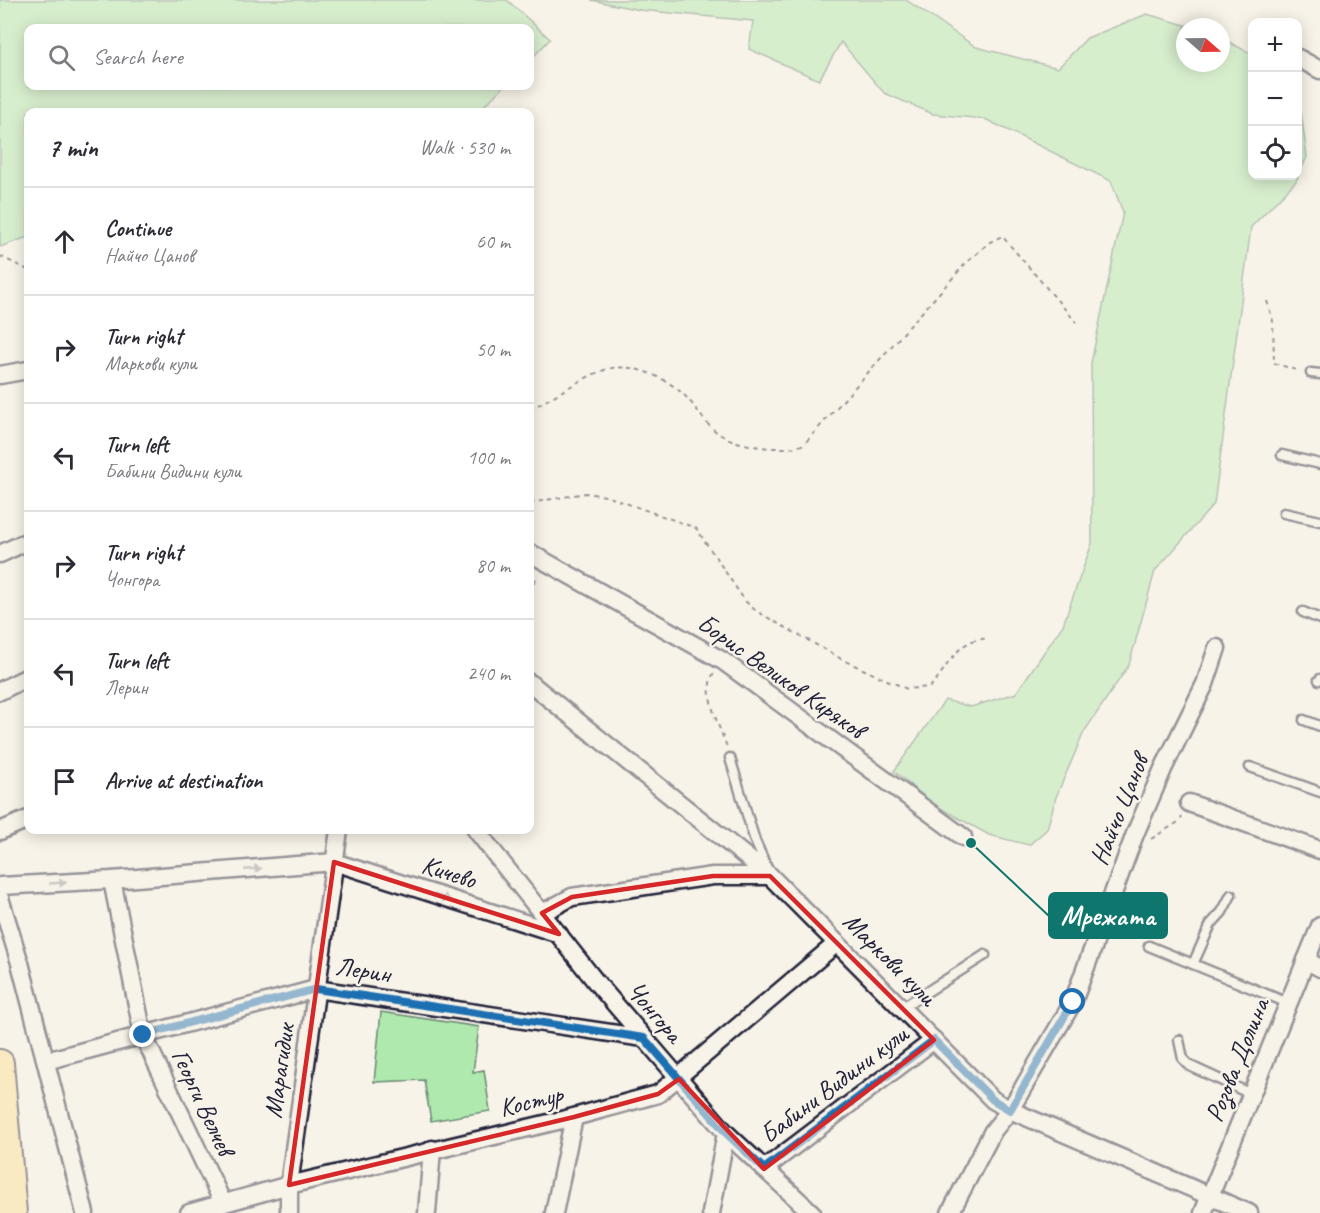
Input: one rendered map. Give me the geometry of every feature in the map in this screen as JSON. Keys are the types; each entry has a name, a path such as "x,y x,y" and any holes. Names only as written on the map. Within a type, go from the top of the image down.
{"main road":[{"path":"0,1063 13,1213"}],"street":[{"path":"1302,60 1320,70"},
{"path":"0,375 24,371"},
{"path":"0,554 24,543"},
{"name":"Борис Великов Киряков","path":"534,556 723,662 963,837"},
{"name":"Найчо Цанов","path":"950,1213 993,1131 1010,1110 1073,1002 1162,769 1205,684 1216,648"},
{"path":"0,691 24,679"},
{"name":"Маркови кули","path":"534,686 770,876 903,1007 993,1100 1010,1110 1249,1213"},
{"path":"1189,803 1320,850"},
{"path":"0,831 24,821"},
{"name":"Марагидик","path":"289,1213 289,1185 338,834"},
{"name":"Чонгора","path":"479,834 644,1038 726,1133 812,1213"},
{"name":"Кичево","path":"0,886 112,880 334,862 559,934"},
{"path":"542,913 572,897 713,876 770,876"},
{"name":"Георги Велчев","path":"112,880 143,1035 223,1203"},
{"path":"0,898 46,1061 85,1213"},
{"name":"Розова Долина","path":"1203,1213 1288,1003 1313,964 1320,926"},
{"name":"Костур","path":"189,1213 432,1149 574,1118 658,1094 679,1079 837,943"},
{"name":"Лерин","path":"46,1061 316,989 644,1038"},
{"name":"Бабини Видини кули","path":"764,1169 934,1040"},
{"path":"554,1213 574,1118"},
{"path":"711,1213 726,1133"},
{"path":"427,1213 432,1149"}],"lane":[{"path":"1282,455 1320,464"},
{"path":"1284,513 1320,521"},
{"path":"1303,612 1320,619"},
{"path":"1304,720 1320,726"},
{"path":"730,758 755,841 770,876"},
{"path":"1250,767 1320,792"},
{"path":"1192,964 1211,924 1222,912 1230,895"},
{"path":"1149,946 1288,1003"},
{"name":"Бабини Видини кули","path":"903,1007 985,955"},
{"path":"1179,1040 1184,1059 1190,1066 1251,1094"}],"path":[{"path":"534,408 594,374 612,368 631,369 667,383 687,398 698,416 723,437 765,448 798,448 806,443 966,263 990,242 1002,236 1076,322"},
{"path":"0,256 24,268"},
{"path":"1267,301 1273,321 1274,363 1288,369 1315,373"},
{"path":"534,502 586,493 606,496 696,528 745,601 756,611 845,661 907,689 930,687 953,656 967,642 987,639"},
{"path":"534,583 544,562"},
{"path":"723,662 710,679 709,693 730,758"},
{"path":"1133,841 1156,838 1180,821 1189,803"}],"highlighted area":[{"path":"334,862 559,934 542,913 572,897 713,876 770,876 934,1040 764,1169 679,1079 658,1094 574,1117 289,1185"}],"green space":[{"path":"0,0 507,0 533,24 24,24 24,90 500,90 482,108 24,108 24,238 0,247"},
{"path":"591,0 906,0 976,47 1058,68 1087,38 1147,14 1176,22 1176,72 1230,72 1230,43 1248,52 1248,180 1296,180 1251,227 1214,504 1155,571 1129,665 1084,732 1056,797 1047,829 1029,845 989,835 933,804 894,771 945,700 971,707 1016,693 1063,625 1092,543 1091,363 1123,212 1111,181 985,119 933,114 884,93 841,42 819,80 749,49 753,21 640,10"},
{"path":"534,24 550,39 534,56"},
{"path":"1302,120 1307,157 1302,168"},
{"path":"381,1012 479,1027 473,1072 484,1070 490,1111 431,1121 424,1080 374,1082"}],"place":[{"name":"Мрежата","path":"971,843"}],"route":[{"path":"143,1035 316,989 644,1038 726,1133 764,1169 934,1040 993,1100 1010,1110 1073,1002"}]}
